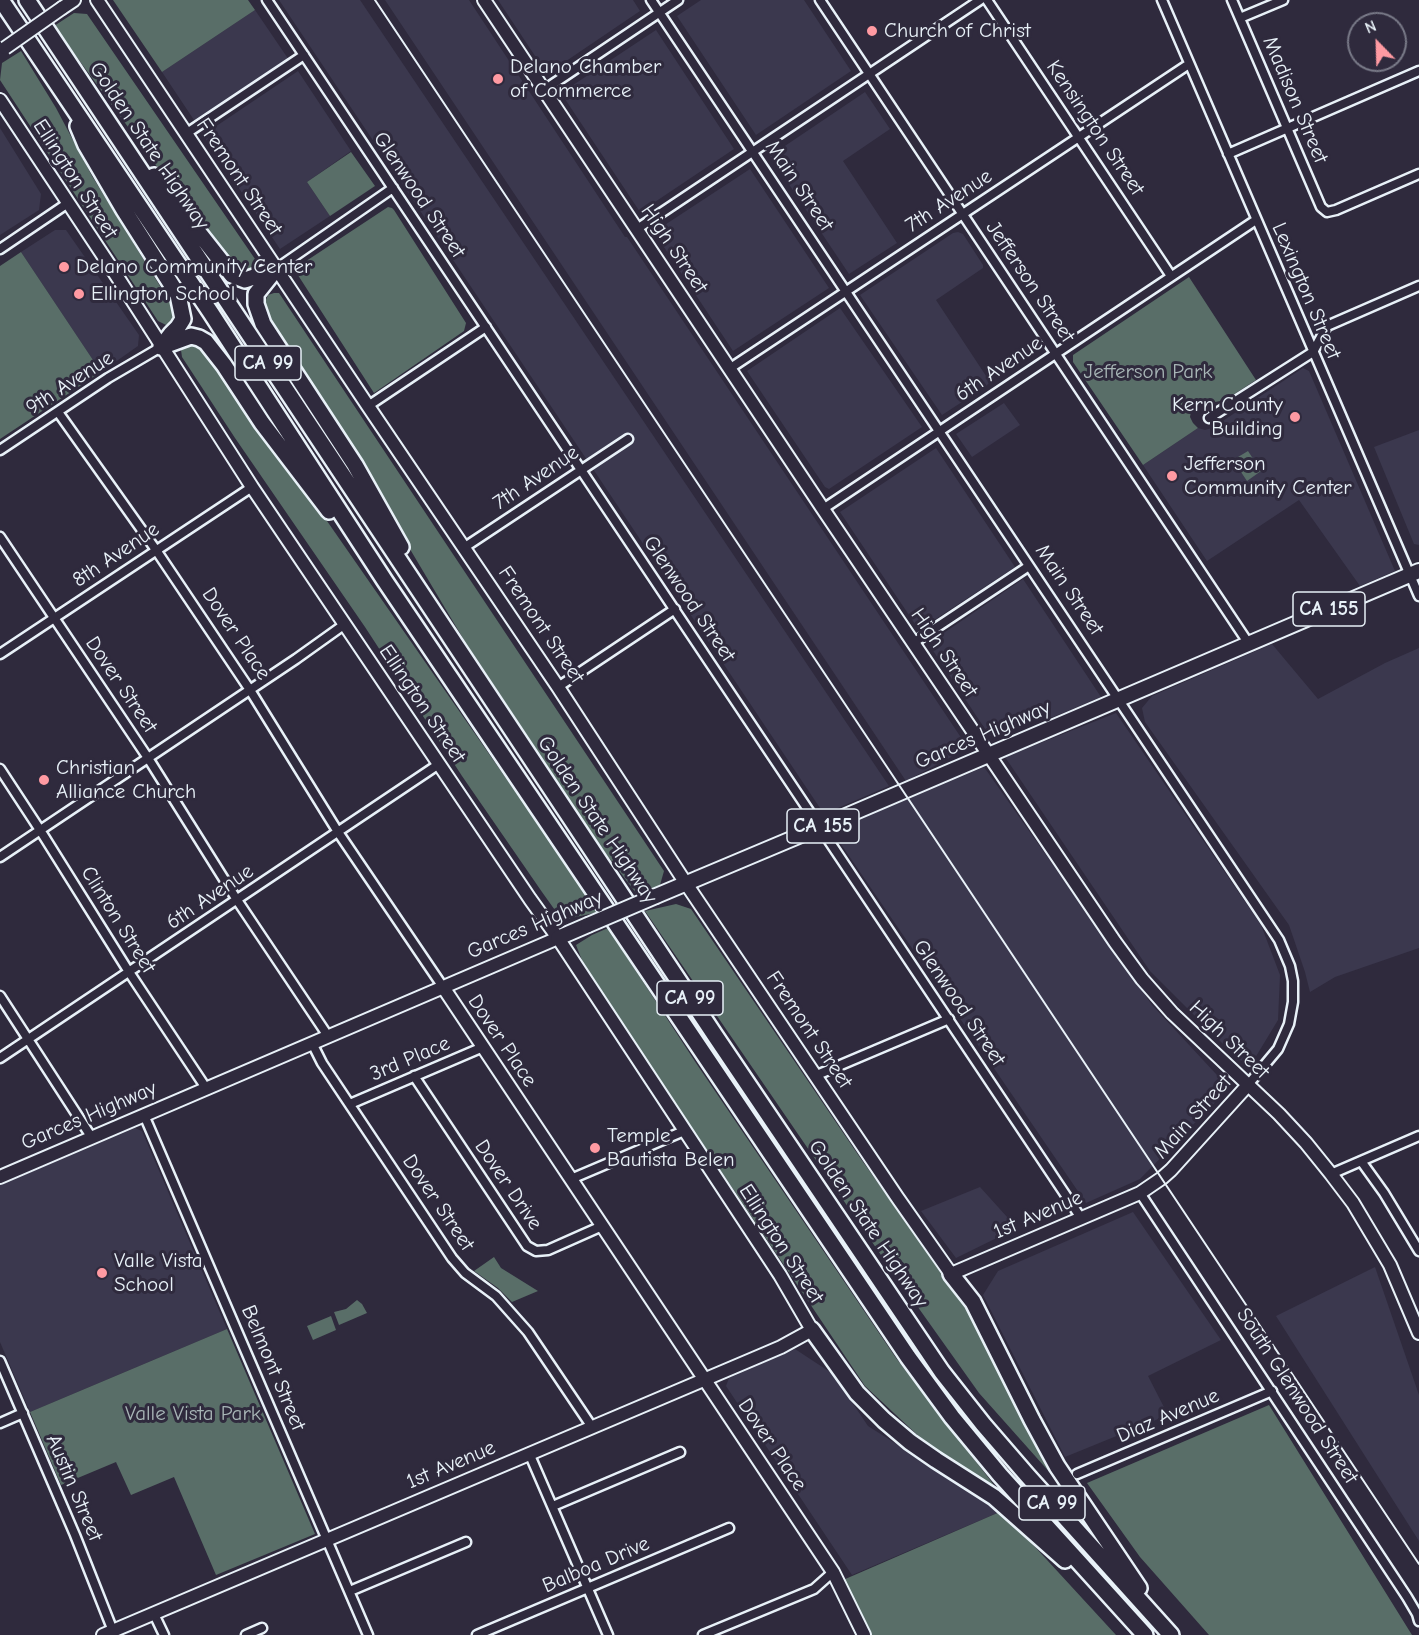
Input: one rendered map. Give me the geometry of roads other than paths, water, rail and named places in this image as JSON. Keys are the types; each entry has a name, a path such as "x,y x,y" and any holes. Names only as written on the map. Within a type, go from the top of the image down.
{"highway":[{"name":"Golden State Highway","path":"1,0 211,313 385,581 930,1388 1000,1475 1139,1629"},
{"name":"Golden State Highway","path":"27,0 723,1047 942,1372 1027,1475 1169,1633"},
{"path":"67,98 86,146 178,295 183,319 161,346"},
{"path":"95,105 232,275 245,280 276,269"},
{"path":"276,269 256,294 256,304 263,324 355,465 440,622"},
{"path":"161,346 191,336 199,338 211,347 276,442 385,581"},
{"path":"951,1274 973,1302 1057,1466 1169,1633"},
{"path":"812,1330 857,1393 884,1420 910,1442 994,1497 1139,1629"}],"main road":[{"name":"Garces Highway","path":"558,938 1415,573"}],"street":[{"path":"2,50 75,0"},
{"name":"Fremont Street","path":"97,0 465,547 685,882 951,1274"},
{"name":"Glenwood Street","path":"267,0 1081,1218"},
{"name":"High Street","path":"484,0 729,369 1115,942 1142,979 1172,1013 1278,1114 1331,1174 1366,1224 1390,1265 1419,1333"},
{"name":"Main Street","path":"651,0 1268,923 1279,940 1290,966 1293,1002 1286,1033 1273,1058 1171,1170 1140,1193"},
{"path":"544,90 678,0"},
{"name":"Jefferson Street","path":"820,0 1249,644"},
{"path":"637,229 980,0"},
{"name":"Kensington Street","path":"987,0 1172,276"},
{"name":"Lexington Street","path":"1162,0 1313,351 1415,573 1419,596"},
{"name":"Madison Street","path":"1232,0 1321,207 1328,212 1419,174"},
{"path":"1240,18 1283,0"},
{"path":"187,133 304,56"},
{"name":"7th Avenue","path":"729,369 1189,64"},
{"path":"1228,154 1419,71"},
{"name":"Ellington Street","path":"0,100 252,487 558,938 780,1275 812,1330"},
{"path":"276,269 393,188"},
{"path":"0,249 68,203"},
{"name":"6th Avenue","path":"823,509 1256,220"},
{"path":"1209,418 1313,351 1327,327 1419,286"},
{"path":"368,406 486,327"},
{"name":"9th Avenue","path":"0,450 108,378 161,346"},
{"name":"Dover Place","path":"58,412 156,550 250,690 338,832 833,1572 864,1635"},
{"name":"7th Avenue","path":"465,547 628,439"},
{"name":"8th Avenue","path":"0,654 252,487"},
{"name":"Dover Street","path":"0,537 148,758 237,900 328,1036"},
{"path":"913,643 1029,566"},
{"path":"558,687 675,609"},
{"path":"0,857 345,624"},
{"name":"6th Avenue","path":"0,1058 439,764"},
{"name":"Clinton Street","path":"0,769 206,1088"},
{"name":"Garces Highway","path":"0,1177 558,938"},
{"path":"0,996 93,1138"},
{"path":"817,1075 948,1019"},
{"name":"Dover Street","path":"312,1043 322,1063 452,1258 465,1273 496,1296 524,1327 592,1426"},
{"name":"3rd Place","path":"350,1104 483,1047"},
{"name":"Dover Drive","path":"414,1077 527,1246 536,1251 548,1250 602,1226"},
{"name":"Belmont Street","path":"144,1115 368,1635"},
{"path":"571,1179 684,1131"},
{"path":"1331,1174 1419,1136"},
{"path":"1361,1161 1389,1200 1419,1251"},
{"name":"1st Avenue","path":"951,1274 1140,1193"},
{"name":"South Glenwood Street","path":"1140,1193 1407,1597 1419,1621"},
{"name":"1st Avenue","path":"108,1633 781,1347 812,1330"},
{"name":"Austin Street","path":"0,1361 75,1535 108,1633"},
{"name":"Diaz Avenue","path":"1077,1474 1272,1391"},
{"path":"0,1423 23,1413"},
{"path":"553,1506 680,1452"},
{"path":"529,1453 608,1635"},
{"name":"Balboa Drive","path":"477,1635 729,1527"},
{"path":"350,1591 466,1542"},
{"path":"708,1634 814,1589 833,1572"},
{"path":"154,1614 164,1635"},
{"path":"246,1635 262,1628"}],"railway":[{"path":"375,0 1419,1564"}],"place":[{"name":"Church of Christ","path":"872,31"},
{"name":"Delano Chamber of Commerce","path":"498,79"},
{"name":"Delano Community Center","path":"64,267"},
{"name":"Ellington School","path":"79,294"},
{"name":"Kern County Building","path":"1295,417"},
{"name":"Jefferson Community Center","path":"1172,476"},
{"name":"Christian Alliance Church","path":"44,780"},
{"name":"Temple Bautista Belen","path":"595,1148"},
{"name":"Valle Vista School","path":"102,1273"}],"park label":[{"name":"Jefferson Park","path":"1148,372"},
{"name":"Valle Vista Park","path":"193,1414"}]}
